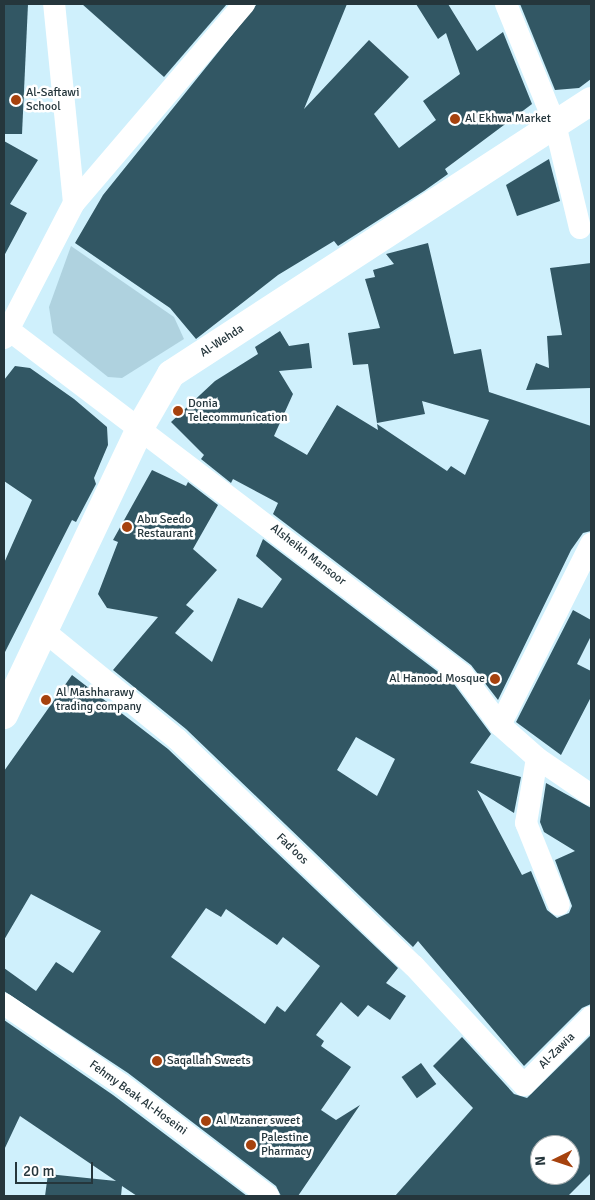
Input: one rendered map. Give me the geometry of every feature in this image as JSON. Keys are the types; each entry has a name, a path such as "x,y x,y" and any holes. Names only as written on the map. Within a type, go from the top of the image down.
{"main road":[{"name":"Al-Wehda","path":"4,715 141,426 171,374 591,101"}],"street":[{"path":"54,4 74,203"},
{"path":"6,334 74,203 244,4"},
{"path":"506,4 555,124 580,228"},
{"name":"Alsheikh Mansoor","path":"6,334 141,426 463,675 500,725 537,758 591,795"},
{"path":"500,725 591,544"},
{"name":"Fad'oos","path":"44,631 177,739 414,966 524,1085"},
{"path":"537,758 526,823 559,905"},
{"name":"Fehmy Beak Al-Hoseini","path":"4,1004 121,1084 268,1196"},
{"name":"Al-Zawia","path":"524,1085 591,1016"}],"shaded area":[{"path":"71,246 174,317 184,339 122,378 108,377 53,333 49,307"}],"building":[{"name":"Al-Saftawi School","path":"4,4 28,4 22,134 4,134"},
{"path":"82,4 227,4 164,77"},
{"path":"257,4 347,4 304,109 369,40 409,77 374,114 399,148 436,120 423,101 460,74 446,33 438,39 416,4 448,4 477,51 503,32 532,104 445,169 448,174 424,191 338,246 334,241 278,275 196,339 170,308 75,243 103,195"},
{"path":"520,4 591,4 591,79 579,88 555,90"},
{"path":"4,141 38,160 10,204 27,213 4,256"},
{"path":"549,159 560,201 517,216 506,185"},
{"path":"428,243 454,354 481,349 489,392 591,426 591,531 583,533 571,550 498,700 471,665 273,514 278,503 233,479 231,483 201,459 204,455 171,422 215,381 258,354 255,347 280,331 289,346 309,343 312,368 279,371 293,394 274,436 307,455 337,405 378,430 377,424 447,471 451,466 465,475 489,420 422,401 425,414 377,423 368,364 353,365 348,333 380,328 365,279 375,277 373,270 394,264 386,254"},
{"path":"591,263 591,388 526,390 536,363 549,368 547,336 562,335 550,268"},
{"path":"15,366 30,368 74,399 107,427 108,445 94,478 96,484 76,522 72,520 4,654 4,563 32,500 4,481 4,380"},
{"path":"152,470 186,486 188,482 218,505 193,549 217,570 186,605 194,611 175,633 212,662 238,598 262,608 282,579 256,556 263,539 454,684 491,734 470,763 521,777 514,813 477,790 522,875 531,871 547,910 557,918 569,913 572,906 555,860 575,851 544,832 540,822 546,783 591,808 591,1004 582,1008 524,1066 418,941 413,947 186,729 113,670 158,617 107,608 98,594 118,542 113,540","holes":["356,737 395,759 377,796 337,770"]},
{"path":"573,610 591,620 591,636 577,664 591,671 591,697 561,755 516,722"},
{"path":"72,675 168,749 398,968 386,983 406,996 390,1020 368,1005 358,1017 341,1002 316,1035 324,1041 321,1046 351,1067 321,1110 336,1120 360,1105 298,1196 281,1196 276,1186 128,1073 4,991 4,968 36,991 56,962 73,973 101,931 31,894 4,940 4,771","holes":["206,908 221,917 226,909 277,945 283,937 320,966 285,1012 277,1006 265,1024 171,957"]},
{"path":"4,1020 113,1095 247,1196 137,1196 122,1186 121,1196 45,1196 48,1174 116,1181 20,1116 4,1150"},
{"path":"591,1035 591,1173 580,1184 580,1135 530,1135 530,1185 579,1185 568,1196 395,1196 473,1108 433,1066 462,1037 514,1094 527,1098"},
{"path":"421,1063 436,1084 417,1098 402,1077"}],"place":[{"name":"Al-Saftawi School","path":"16,100"},
{"name":"Al Ekhwa Market","path":"455,119"},
{"name":"Donia Telecommunication","path":"178,411"},
{"name":"Abu Seedo Restaurant","path":"127,527"},
{"name":"Al Hanood Mosque","path":"495,679"},
{"name":"Al Mashharawy trading company","path":"46,700"},
{"name":"Saqallah Sweets","path":"157,1061"},
{"name":"Al Mzaner sweet","path":"206,1121"},
{"name":"Palestine Pharmacy","path":"251,1145"}]}
